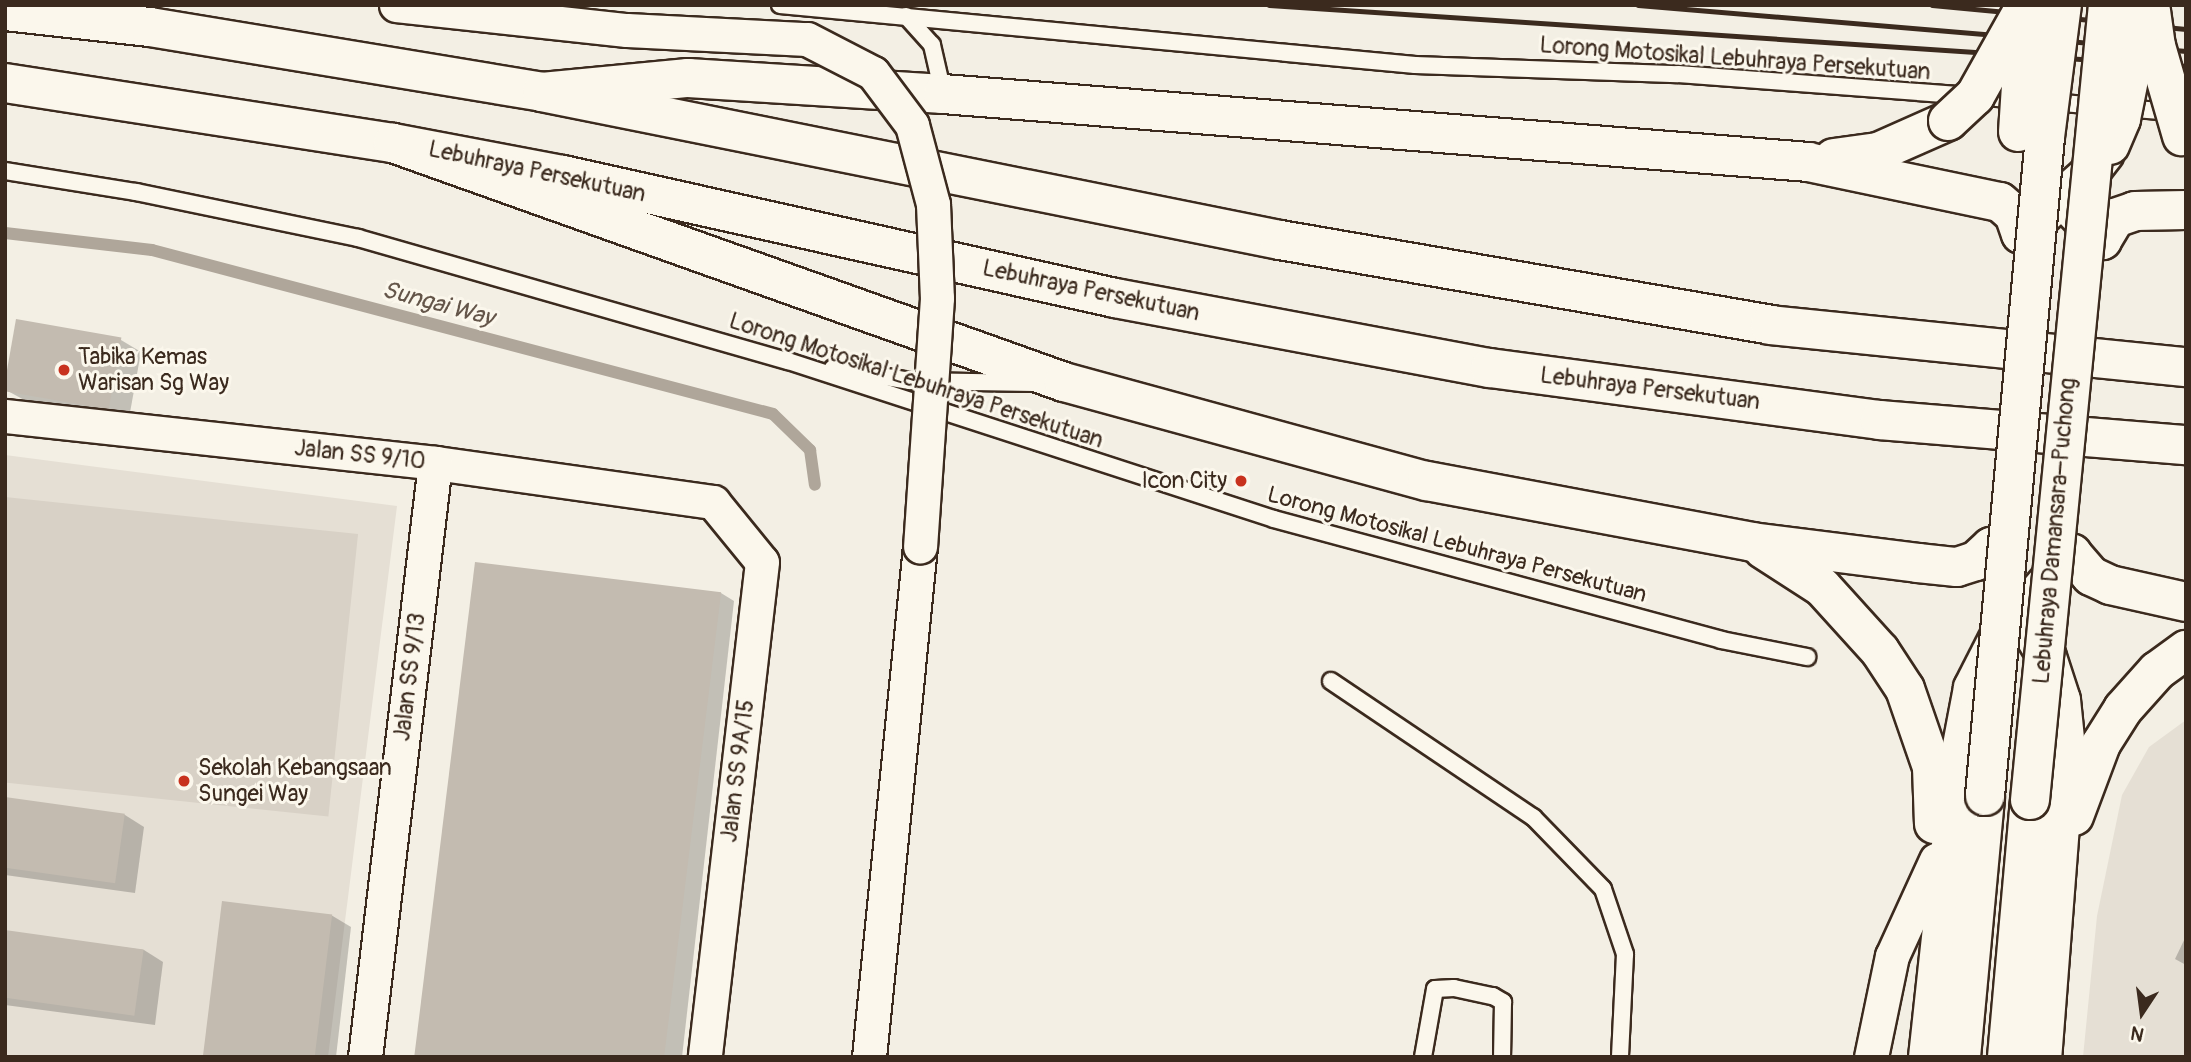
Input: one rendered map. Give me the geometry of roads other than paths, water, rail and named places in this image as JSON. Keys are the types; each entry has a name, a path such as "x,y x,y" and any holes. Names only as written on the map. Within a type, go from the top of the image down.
{"highway":[{"path":"1808,162 1878,152 1948,121 1975,96 2026,5"},
{"path":"2026,5 2018,132 2026,151 2102,240"},
{"name":"Lebuhraya Damansara–Puchong","path":"1961,1057 2045,137 2062,5"},
{"name":"Lebuhraya Damansara–Puchong","path":"2007,1057 2108,5"},
{"path":"2021,234 2087,176 2110,145 2121,119 2144,5"},
{"path":"2150,5 2156,46 2184,130"},
{"path":"5,11 150,27 542,92 1280,240 1770,325 2186,367"},
{"path":"542,92 688,78 943,94 1808,162 2000,202 2014,214 2021,234 1991,547 2020,612 2047,657 2061,700 2066,748 2042,1057"},
{"name":"Lebuhraya Persekutuan","path":"5,83 393,143 563,175 1115,298 1490,368 1880,420 2186,445"},
{"path":"393,143 1064,382 1427,481 1752,542 1918,563 1957,567 1976,561 1991,547"},
{"path":"1928,1057 1961,751 1973,688 1986,655 2072,554 2102,240 2115,218 2135,211 2186,210"},
{"path":"1752,542 1822,587 1872,641 1905,689 1932,767 1940,962"},
{"path":"2072,554 2091,576 2110,585 2186,602"},
{"path":"2059,860 2083,787 2116,720 2157,671 2186,650"}],"street":[{"path":"396,5 627,30 807,39 873,73 912,125 933,204 937,298 920,546 869,1057"},
{"name":"Jalan SS 9/10","path":"5,416 435,463 713,502"},
{"name":"Jalan SS 9/13","path":"365,1057 435,463"},
{"name":"Jalan SS 9A/15","path":"705,1057 762,562 713,502"},
{"path":"1871,1057 1892,956 1936,860"}],"lane":[{"name":"Lorong Motosikal Lebuhraya Persekutuan","path":"780,5 1415,65 1678,74 2184,130"},
{"path":"906,16 932,44 943,94"},
{"name":"Lorong Motosikal Lebuhraya Persekutuan","path":"5,171 136,192 358,237 788,361 1274,519 1721,640 1807,657"},
{"path":"788,361 910,381 981,385 1064,382"},
{"path":"1331,681 1532,817 1603,889 1625,954 1620,1057"},
{"path":"1423,1057 1435,989 1454,988 1493,996 1503,1002 1502,1057"}],"waterway":[{"name":"Sungai Way","path":"5,233 152,250 773,414 810,450 815,485"}],"railway":[{"path":"1269,5 2186,66"},
{"path":"1638,5 2186,51"},
{"path":"1932,5 2186,29"}],"place":[{"name":"Tabika Kemas Warisan Sg Way","path":"64,370"},
{"name":"Icon City","path":"1241,481"},
{"name":"Sekolah Kebangsaan Sungei Way","path":"184,781"}]}
